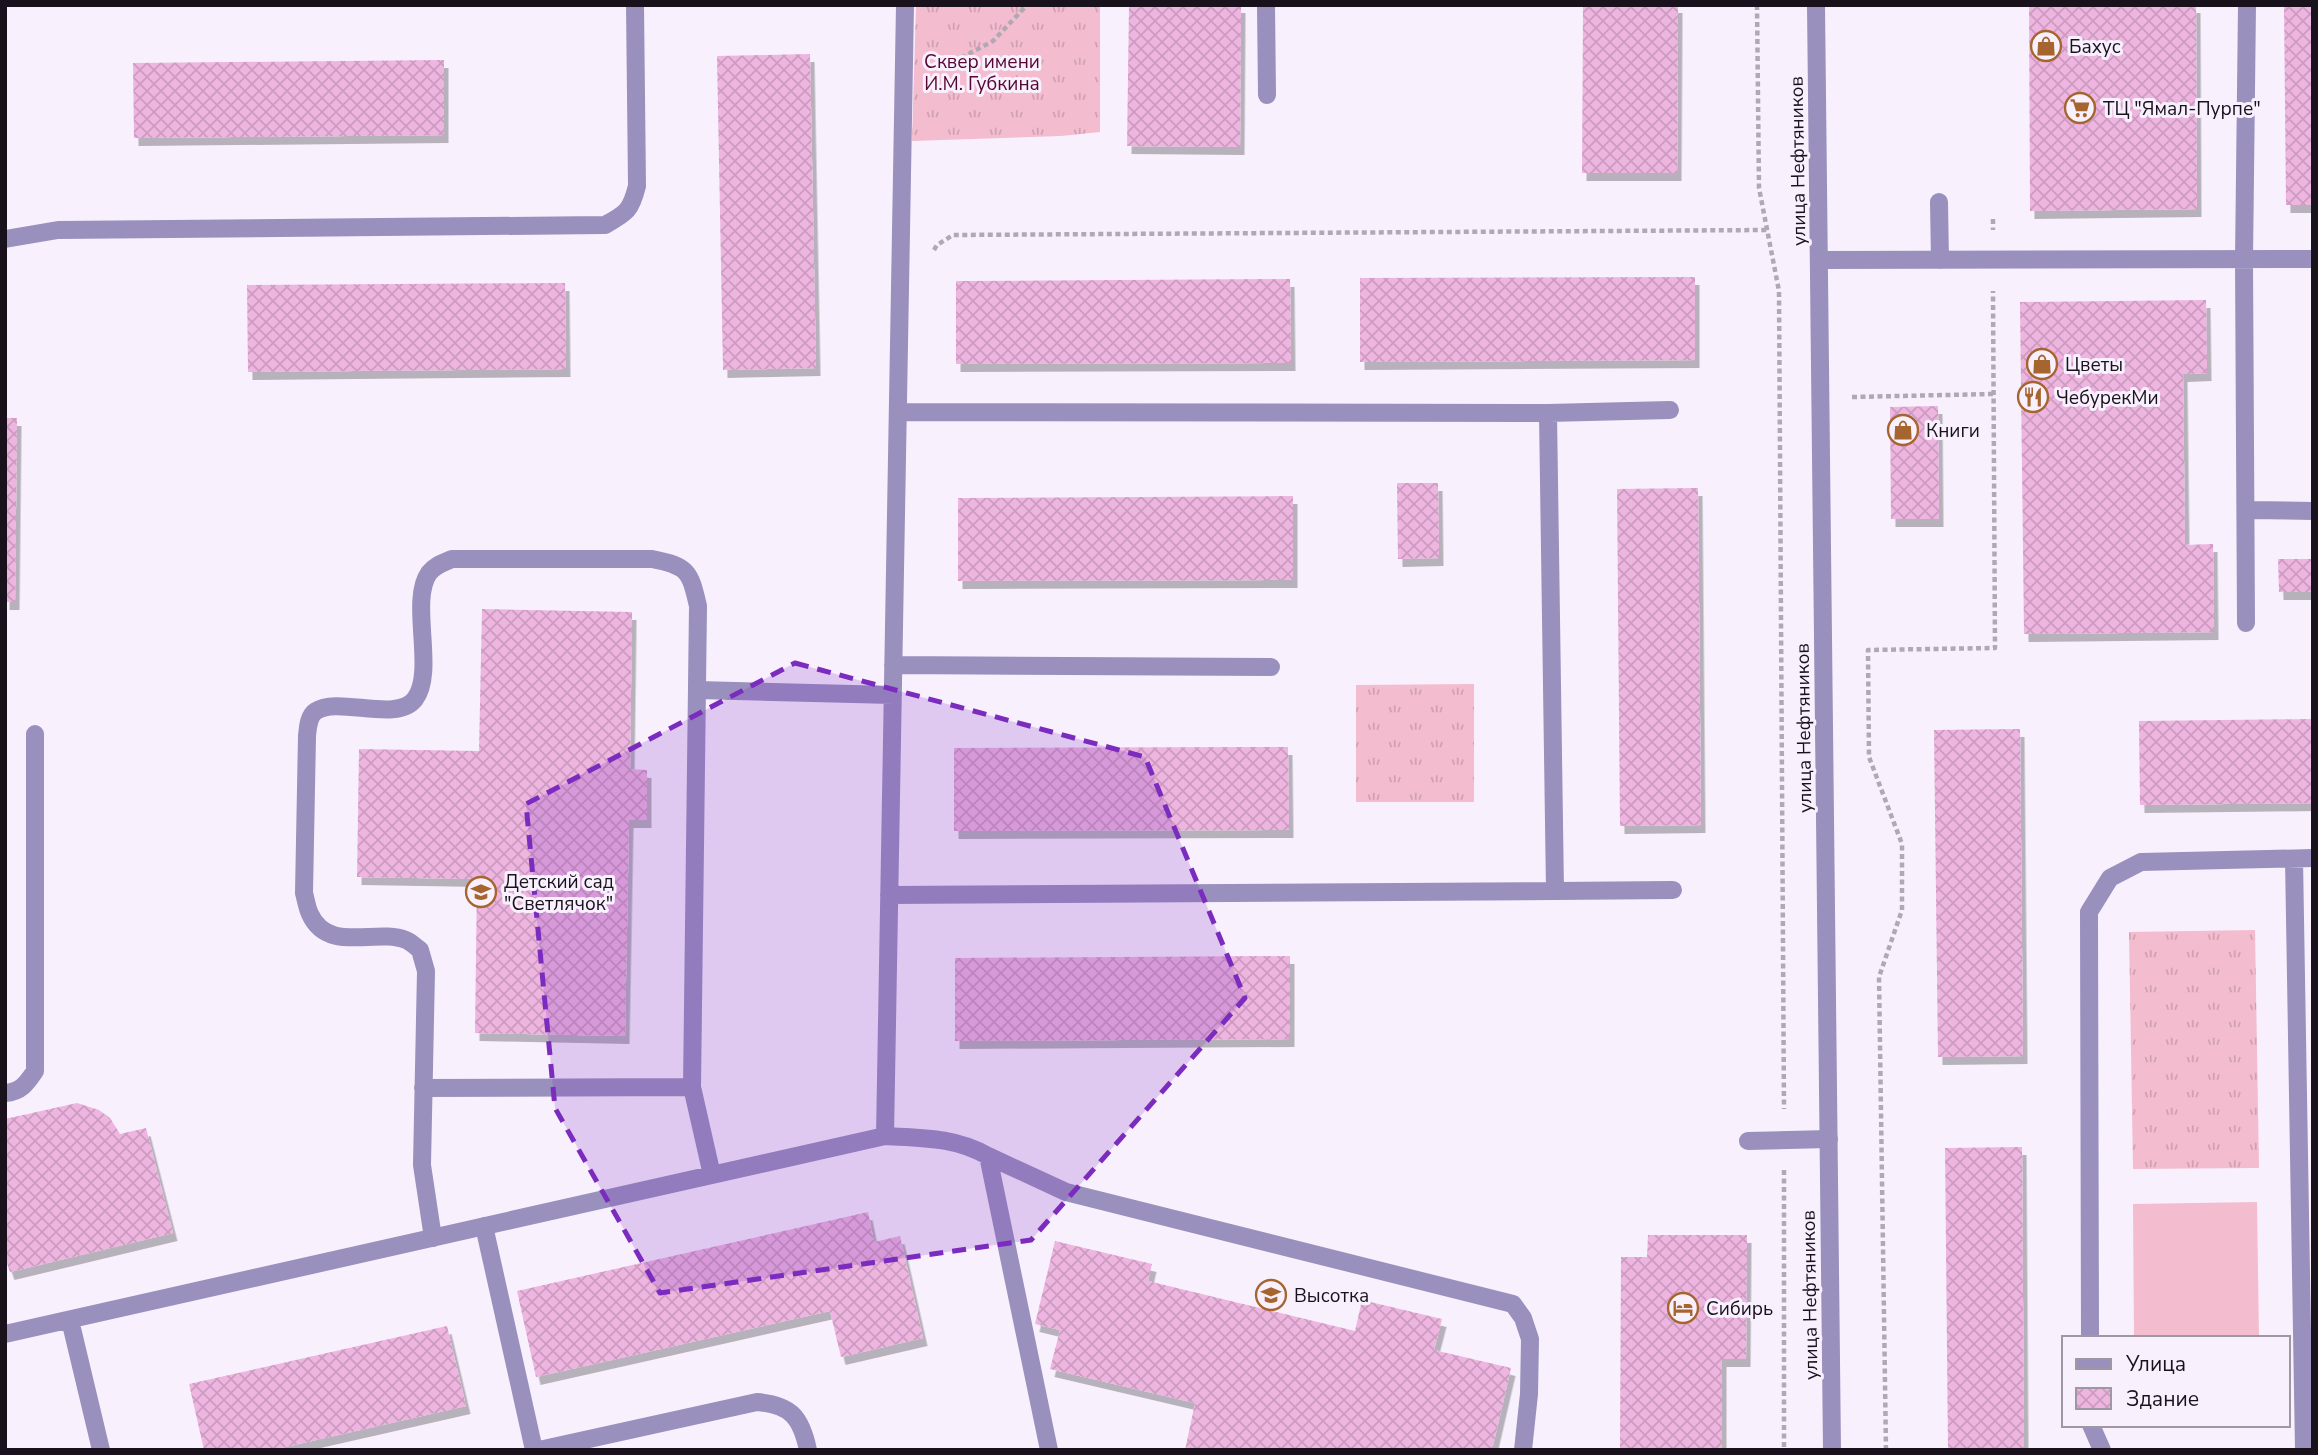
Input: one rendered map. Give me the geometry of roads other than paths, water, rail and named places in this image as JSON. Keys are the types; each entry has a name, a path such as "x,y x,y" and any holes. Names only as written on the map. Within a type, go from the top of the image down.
{"street":[{"path":"5,239 58,230 605,225 625,214 633,203 637,186 635,5"},
{"path":"885,1136 905,5"},
{"path":"1266,5 1267,95"},
{"name":"улица Нефтяников","path":"1816,5 1832,1450"},
{"path":"2246,5 2246,623"},
{"path":"1939,202 1940,260"},
{"path":"1819,260 2313,259"},
{"path":"898,412 1548,413 1670,410"},
{"path":"1548,413 1555,891"},
{"path":"2247,510 2313,510"},
{"path":"433,1238 422,1165 426,971 420,950 407,940 338,937 322,930 310,915 304,893 307,736 309,720 316,711 329,707 393,709 408,705 416,699 422,681 423,595 427,575 436,566 452,559 652,559 678,564 692,579 698,606 698,690 692,1087 712,1175"},
{"path":"893,665 1272,667"},
{"path":"698,690 893,695"},
{"path":"5,1093 12,1093 26,1085 34,1071 35,734"},
{"path":"2090,1336 2089,912 2110,877 2141,862 2313,858"},
{"path":"2294,859 2306,1171 2308,1412 2304,1450"},
{"path":"889,895 1673,890"},
{"path":"423,1087 692,1087"},
{"path":"5,1334 885,1136 952,1140 974,1147 1066,1192 1513,1304 1523,1318 1530,1339 1529,1394 1523,1450"},
{"path":"1748,1141 1829,1139"},
{"path":"988,1156 1049,1450"},
{"path":"484,1226 537,1450 757,1402 776,1403 791,1413 804,1431 808,1450"},
{"path":"70,1320 101,1450"},
{"path":"2092,1427 2102,1450"}],"place":[{"name":"Бахус","path":"2046,46"},
{"name":"ТЦ \"Ямал-Пурпе\"","path":"2080,108"},
{"name":"Цветы","path":"2042,364"},
{"name":"ЧебурекМи","path":"2033,397"},
{"name":"Книги","path":"1903,430"},
{"name":"Детский сад \"Светлячок\"","path":"481,892"},
{"name":"Высотка","path":"1271,1295"},
{"name":"Сибирь","path":"1683,1308"}],"park label":[{"name":"Сквер имени И.М. Губкина","path":"982,72"}]}
